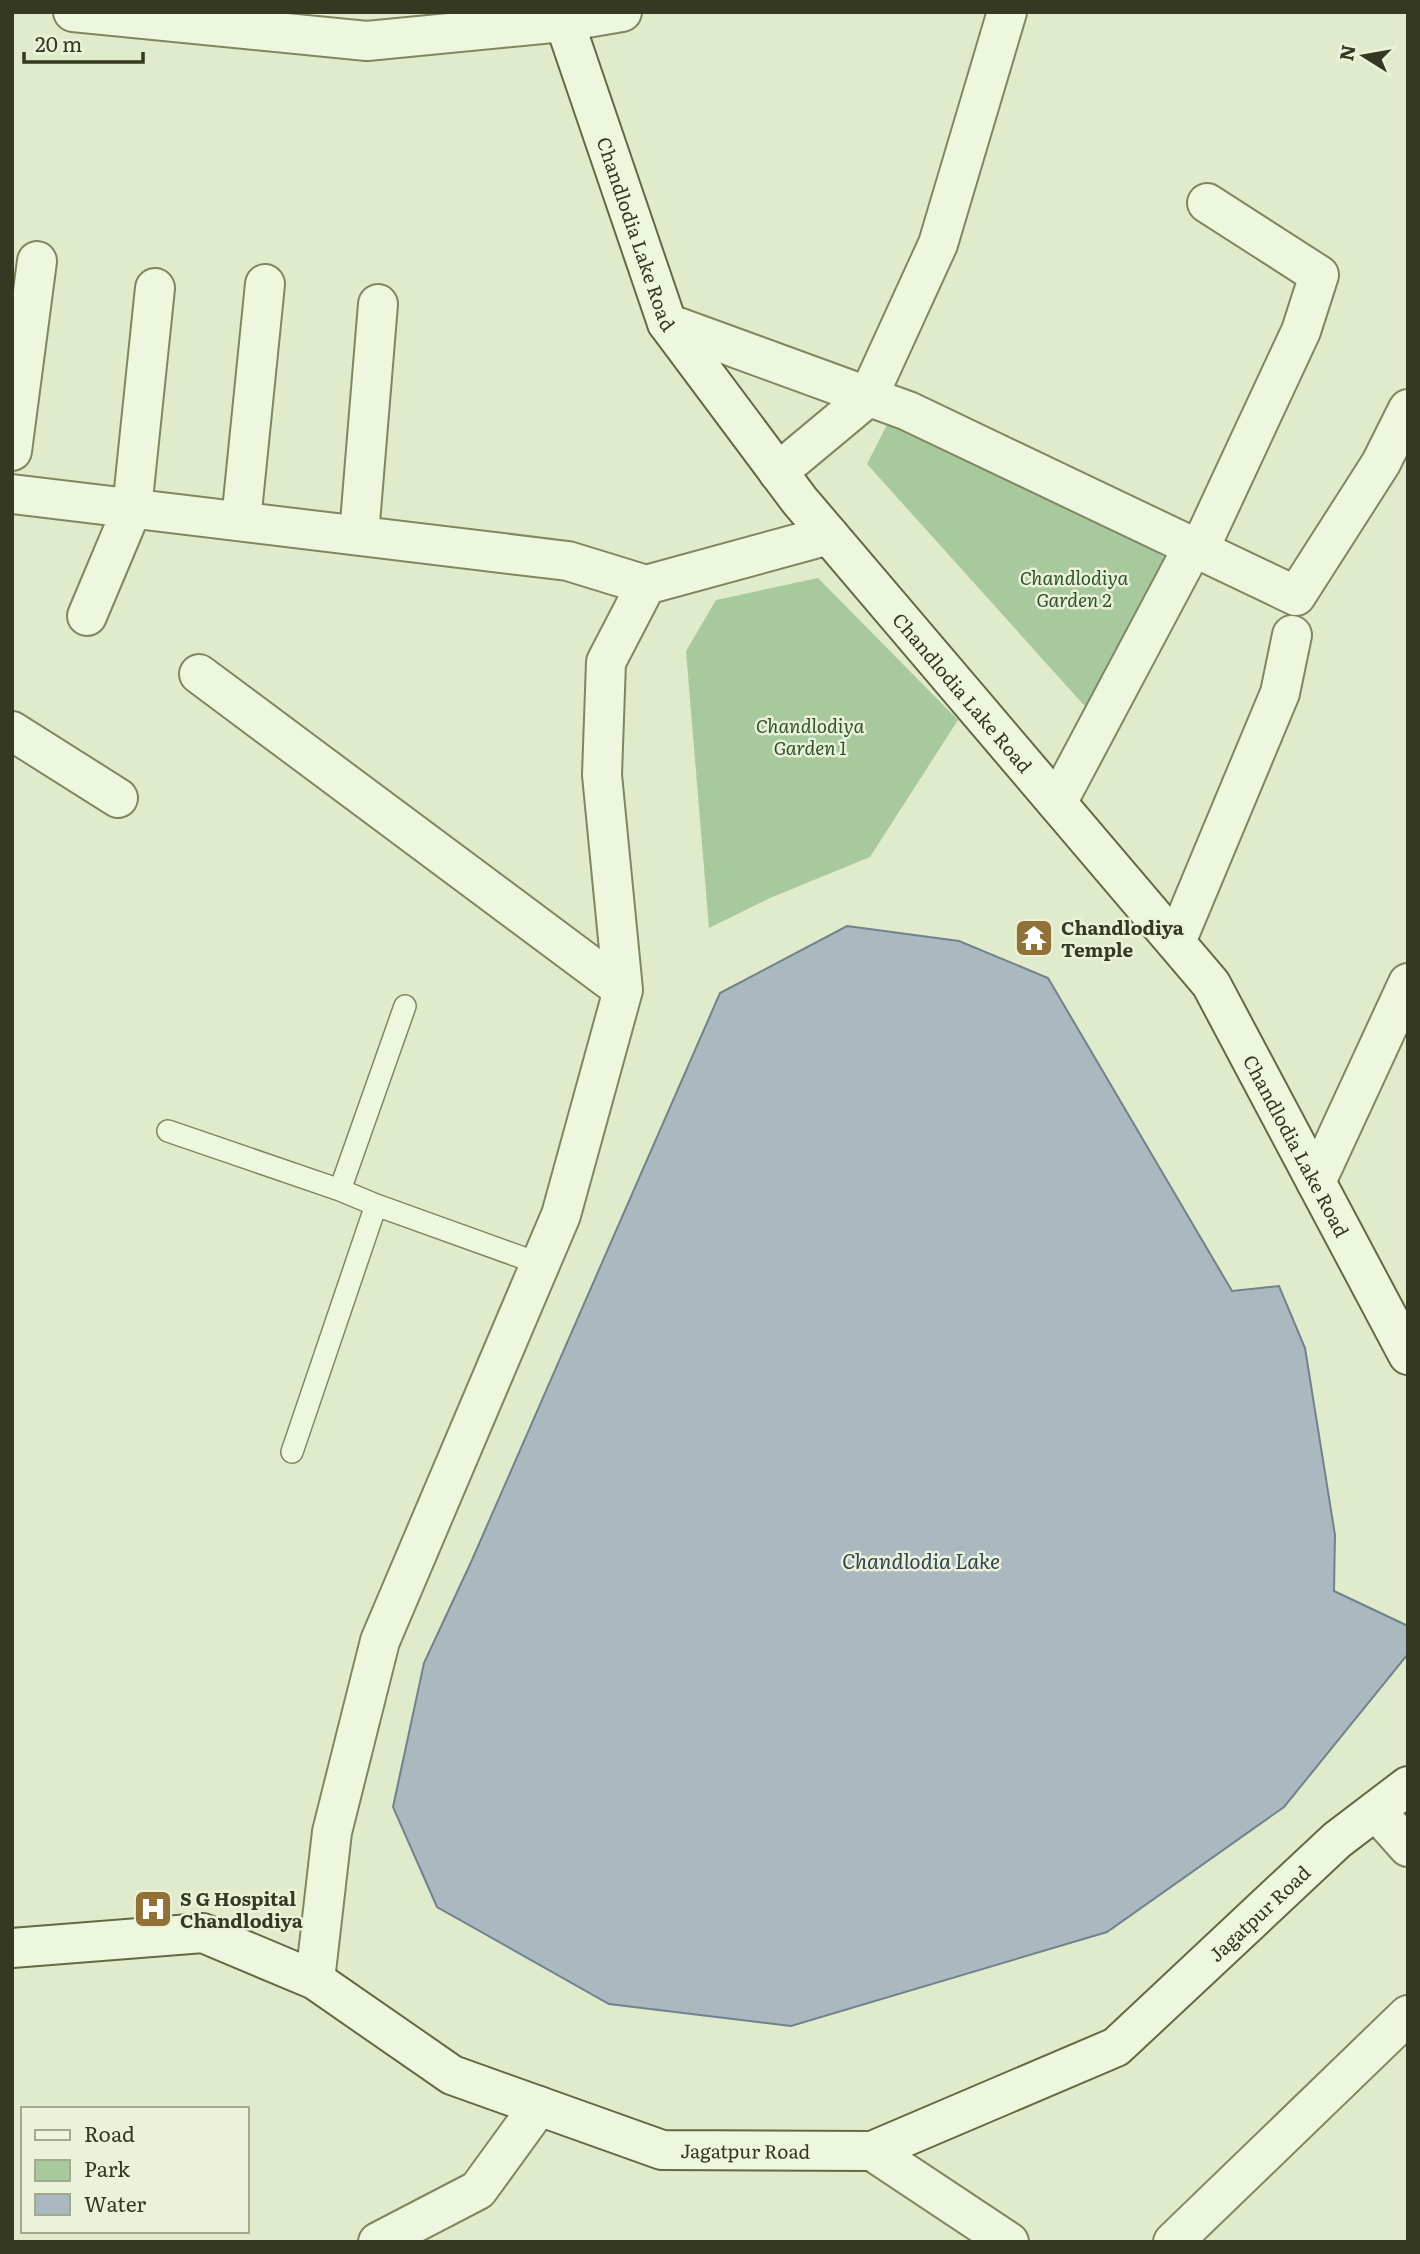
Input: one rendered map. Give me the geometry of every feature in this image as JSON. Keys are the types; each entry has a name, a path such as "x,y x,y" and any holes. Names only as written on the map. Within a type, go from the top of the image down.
{"street":[{"path":"74,12 367,41 622,12"},
{"path":"778,472 868,397 938,244 1007,12"},
{"name":"Chandlodia Lake Road","path":"562,17 667,323 778,472 829,535 1211,984 1408,1354"},
{"path":"1057,803 1196,549 1301,331 1319,275 1207,204"},
{"path":"12,451 37,261"},
{"path":"241,522 265,284"},
{"path":"87,616 132,509 155,288"},
{"path":"359,535 378,304"},
{"path":"667,323 908,411 1296,596 1381,463 1408,409"},
{"path":"12,495 568,561 646,585 829,535"},
{"path":"315,1980 332,1832 380,1641 561,1215 623,990 602,775 606,662 646,585"},
{"path":"1176,942 1280,693 1292,635"},
{"path":"199,674 623,990"},
{"path":"12,731 118,798"},
{"path":"1316,1182 1408,983"},
{"name":"Jagatpur Road","path":"12,1948 202,1933 315,1980 452,2075 662,2150 872,2151 1116,2047 1337,1840 1408,1786"},
{"path":"1376,1811 1408,1847"},
{"path":"1173,2242 1408,2015"},
{"path":"378,2242 478,2190 539,2106"},
{"path":"872,2151 1009,2242"}],"lane":[{"path":"340,1190 405,1006"},
{"path":"168,1131 340,1190 540,1264"},
{"path":"292,1452 376,1205"}],"green space":[{"name":"Chandlodiya Garden 2","path":"895,409 1170,560 1091,713 867,464"},
{"name":"Chandlodiya Garden 1","path":"818,578 958,720 870,857 770,898 709,928 686,651 716,600"}],"water":[{"name":"Chandlodia Lake","path":"847,926 959,941 1048,978 1232,1291 1279,1286 1305,1348 1335,1535 1334,1591 1408,1626 1408,1654 1284,1807 1107,1932 791,2026 609,2004 437,1907 393,1807 424,1663 472,1560 720,993"}],"place":[{"name":"Chandlodiya Temple","path":"1034,938"},
{"name":"S G Hospital Chandlodiya","path":"153,1909"}]}
